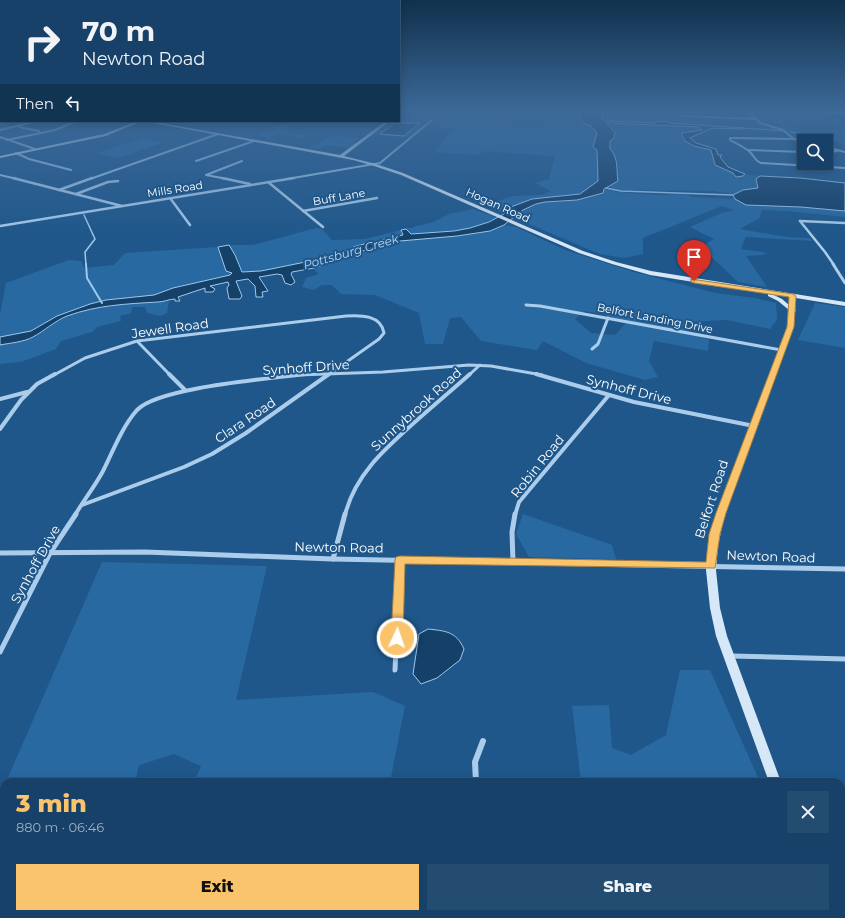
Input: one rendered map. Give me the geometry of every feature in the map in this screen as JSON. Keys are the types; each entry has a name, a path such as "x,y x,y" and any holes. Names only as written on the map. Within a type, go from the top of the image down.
{"main road":[{"path":"0,157 16,154"},
{"name":"Hogan Road","path":"323,154 375,165 402,174 581,252 633,269 679,278 845,304"},
{"path":"340,157 344,154"},
{"path":"762,291 780,300 793,311"},
{"name":"Belfort Road","path":"774,778 728,656 716,615 711,579 711,565 714,534 790,327 793,311 793,296"}],"street":[{"path":"16,154 71,170"},
{"path":"59,190 162,154"},
{"path":"196,161 217,154"},
{"name":"Mills Road","path":"0,226 375,165 380,164 392,154"},
{"path":"751,154 756,161 761,163 845,168"},
{"path":"242,161 206,175 254,185"},
{"path":"0,175 122,206"},
{"path":"76,194 108,182 118,181"},
{"path":"268,182 323,227"},
{"path":"170,198 190,225"},
{"name":"Buff Lane","path":"303,211 377,198"},
{"path":"845,223 800,221 824,252 845,284"},
{"name":"Belfort Landing Drive","path":"526,305 540,306 781,350"},
{"name":"Jewell Road","path":"0,429 28,392 37,384 85,358 138,341 341,316 372,318"},
{"name":"Clara Road","path":"82,506 184,467 212,454 382,336 384,329 383,326 372,318"},
{"path":"592,349 598,344 608,318"},
{"path":"138,341 185,390"},
{"name":"Synhoff Drive","path":"0,652 50,553 82,506 102,473 133,415 143,405 153,400 185,390 305,374 332,372 376,372 481,365 504,367 535,374 634,402 754,426"},
{"name":"Sunnybrook Road","path":"333,559 348,502 358,482 369,466 390,444 481,365"},
{"path":"0,399 28,392"},
{"name":"Robin Road","path":"513,562 513,514 519,502 609,396"},
{"name":"Newton Road","path":"0,552 145,552 333,559 711,565 845,569"},
{"path":"395,670 400,560"},
{"path":"728,656 845,659"},
{"path":"476,778 475,762 483,741"}],"shaded area":[{"path":"100,154 130,154 118,158"},
{"path":"462,154 480,154 479,155"},
{"path":"524,154 597,154 598,181 580,194 532,199 508,208 504,214 485,205 513,196 542,195 551,191 535,183 549,179 555,156"},
{"path":"613,154 713,154 715,165 743,176 745,174 760,176 756,179 758,188 743,190 735,194 713,191 622,190 612,188 610,185 618,181 617,160"},
{"path":"604,189 634,194 686,194 692,197 735,199 747,205 801,207 845,211 845,217 762,210 760,218 740,229 786,237 809,238 813,241 746,237 741,249 767,253 762,255 746,256 767,287 738,282 701,247 714,239 690,227 719,214 734,210 722,206 643,238 643,254 624,258 600,254 524,222 517,216 530,206 575,200"},
{"path":"473,209 497,218 487,223 466,229 411,234 406,229 433,222 449,214"},
{"path":"504,225 516,227 565,250 634,272 715,293 755,298 776,303 777,320 770,329 727,320 688,322 682,328 709,340 708,351 654,341 649,361 658,377 645,380 586,363 543,341 537,350 481,341 461,317 450,318 443,344 425,344 419,313 375,295 341,294 332,285 322,285 314,290 302,287 306,278 319,274 314,270 314,268 377,246 411,239 452,237 491,230","holes":["585,311 603,314 626,323 615,335 591,333 575,319"]},
{"path":"316,228 322,229 332,240 365,239 401,230 403,235 356,246 330,257 261,271 242,272 229,245 253,245"},
{"path":"218,247 226,271 232,273 230,275 173,288 154,295 106,300 90,304 57,316 31,331 0,337 0,315 6,283 69,260 81,261 84,268 114,265 125,253"},
{"path":"169,301 167,313 160,316 147,313 145,307 132,307 131,313 120,316 121,321 97,327 92,332 61,341 56,349 21,362 0,364 0,345 31,339 65,317 88,309 128,303"},
{"path":"815,303 845,307 845,348 798,340"},
{"path":"523,514 612,545 616,559 529,557 516,534"},
{"path":"102,562 267,566 236,700 373,692 405,706 391,778 196,778 201,766 174,754 139,765 136,778 8,778"},
{"path":"680,670 710,670 758,778 581,778 572,706 609,705 612,748 631,755 666,735"}],"water":[{"name":"Pottsburg Creek","path":"597,154 614,154 616,160 618,181 604,189 603,193 577,200 536,204 523,210 504,225 490,231 457,236 400,241 380,245 314,268 292,272 291,274 295,282 291,285 285,283 282,275 277,274 259,277 268,291 262,292 263,297 256,297 255,286 248,279 236,281 242,296 240,299 229,299 227,288 229,285 228,282 210,286 215,289 213,292 205,292 205,288 178,297 180,301 175,301 175,299 173,299 160,302 134,303 90,309 67,316 29,339 0,345 0,337 31,331 57,316 90,304 106,300 154,295 173,288 230,275 232,273 226,271 218,247 229,245 242,272 261,271 330,257 356,246 403,235 401,230 406,229 411,234 454,231 470,228 489,222 504,214 508,208 532,199 580,194 598,181"},
{"path":"712,154 722,155 720,157 728,167 745,174 743,176 736,177 733,173 715,165"},
{"path":"760,176 800,178 845,183 845,211 801,207 746,205 735,199 733,195 743,190 758,188 756,179"},
{"path":"428,629 445,631 454,635 464,649 460,660 437,678 421,684 413,674 419,634"}],"waterway":[{"path":"606,188 621,191 733,195"},
{"path":"84,215 95,239 85,252 86,265"},
{"path":"86,264 87,278 102,303"}],"route":[{"path":"397,638 400,560 711,565 714,534 790,327 793,311 793,296 694,281"}]}
